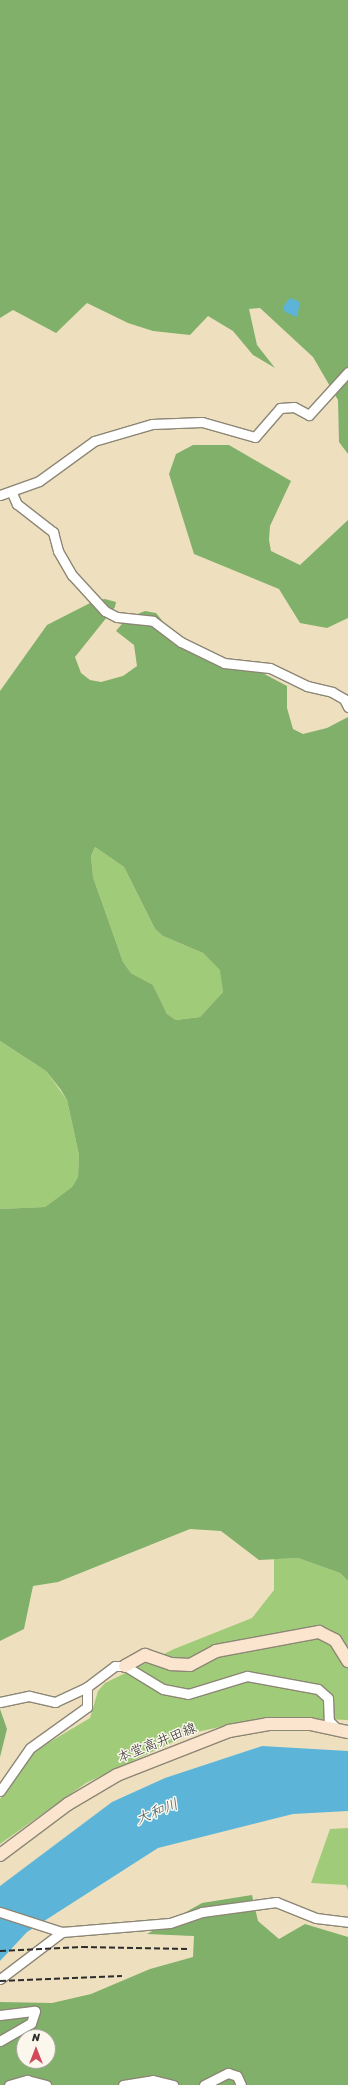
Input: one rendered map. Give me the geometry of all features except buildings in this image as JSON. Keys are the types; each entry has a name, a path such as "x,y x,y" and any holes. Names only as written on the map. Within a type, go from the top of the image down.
{"main road":[{"path":"125,1666 145,1655 171,1664 190,1665 216,1651 319,1632 334,1640 348,1661"},
{"name":"本堂高井田線","path":"0,1855 68,1804 148,1761 229,1731 267,1724 343,1730"}],"street":[{"path":"0,495 12,493 38,481 82,447 152,424 202,422 255,436 280,408 294,408 309,415 348,372"},
{"path":"12,493 17,504 53,532 58,551 72,575 105,611 117,617 153,622 181,642 228,664 270,668 307,686 332,692 344,699 348,707"},
{"path":"0,1702 29,1696 55,1702 87,1688 115,1666 125,1666 163,1689 188,1694 247,1676 318,1689 328,1698 329,1721 343,1730"},
{"path":"0,1792 30,1748 87,1707 87,1688"},
{"path":"0,1912 59,1931 170,1923 225,1908 276,1902 316,1918 348,1922"},
{"path":"0,1979 59,1931"},
{"path":"0,2015 35,2011 26,2027 0,2041"},
{"path":"204,2085 228,2073 237,2076 241,2085"},
{"path":"9,2085 27,2080 46,2085"},
{"path":"122,2085 153,2080 173,2085"}],"green space":[{"path":"0,0 348,0 348,454 339,442 338,400 313,357 260,308 249,309 257,345 275,368 253,355 233,331 208,316 190,335 153,331 128,323 87,303 56,333 13,310 0,318"},
{"path":"193,445 229,445 291,481 270,526 269,540 271,551 300,565 348,520 348,618 327,628 300,623 279,589 194,554 169,474 176,454"},
{"path":"105,599 116,602 115,607 75,657 81,673 90,680 101,682 123,676 137,666 134,645 116,631 127,618 145,611 156,613 178,640 255,669 287,686 287,708 293,729 303,734 327,728 348,717 348,1581 340,1573 298,1558 259,1560 221,1531 190,1529 58,1582 33,1586 24,1629 0,1641 0,1209 45,1207 72,1187 78,1177 79,1155 67,1100 61,1090 46,1071 0,1041 0,691 47,625 94,601","holes":["95,847 124,867 155,929 163,936 203,953 220,970 223,992 200,1017 176,1020 167,1014 153,985 131,973 123,962 93,877 91,856"]},
{"path":"95,847 124,867 155,929 163,936 203,953 221,970 223,992 200,1017 176,1020 167,1014 153,985 131,973 123,962 93,877 91,856"},
{"path":"0,1041 46,1071 67,1100 79,1155 78,1177 72,1187 45,1207 0,1209"},
{"path":"298,1558 340,1573 348,1581 348,1720 267,1717 192,1733 86,1783 0,1844 0,1799 33,1752 90,1718 98,1691 105,1683 174,1649 252,1618 274,1590 274,1559"},
{"path":"0,1709 7,1729 0,1757"},
{"path":"348,1828 348,1890 346,1885 311,1883 330,1829"},
{"path":"252,1895 258,1921 279,1939 305,1924 348,1937 348,2085 0,2085 0,2002 52,2003 91,1994 150,1969 193,1957 194,1936 147,1934 202,1903"}],"water":[{"path":"290,298 300,302 297,317 285,312 283,307"},
{"name":"大和川","path":"262,1746 348,1751 348,1811 293,1814 158,1848 27,1932 0,1961 0,1886 112,1802 165,1778"}],"railway":[{"path":"0,1951 82,1947 188,1949"},
{"path":"0,1981 122,1976"}]}
